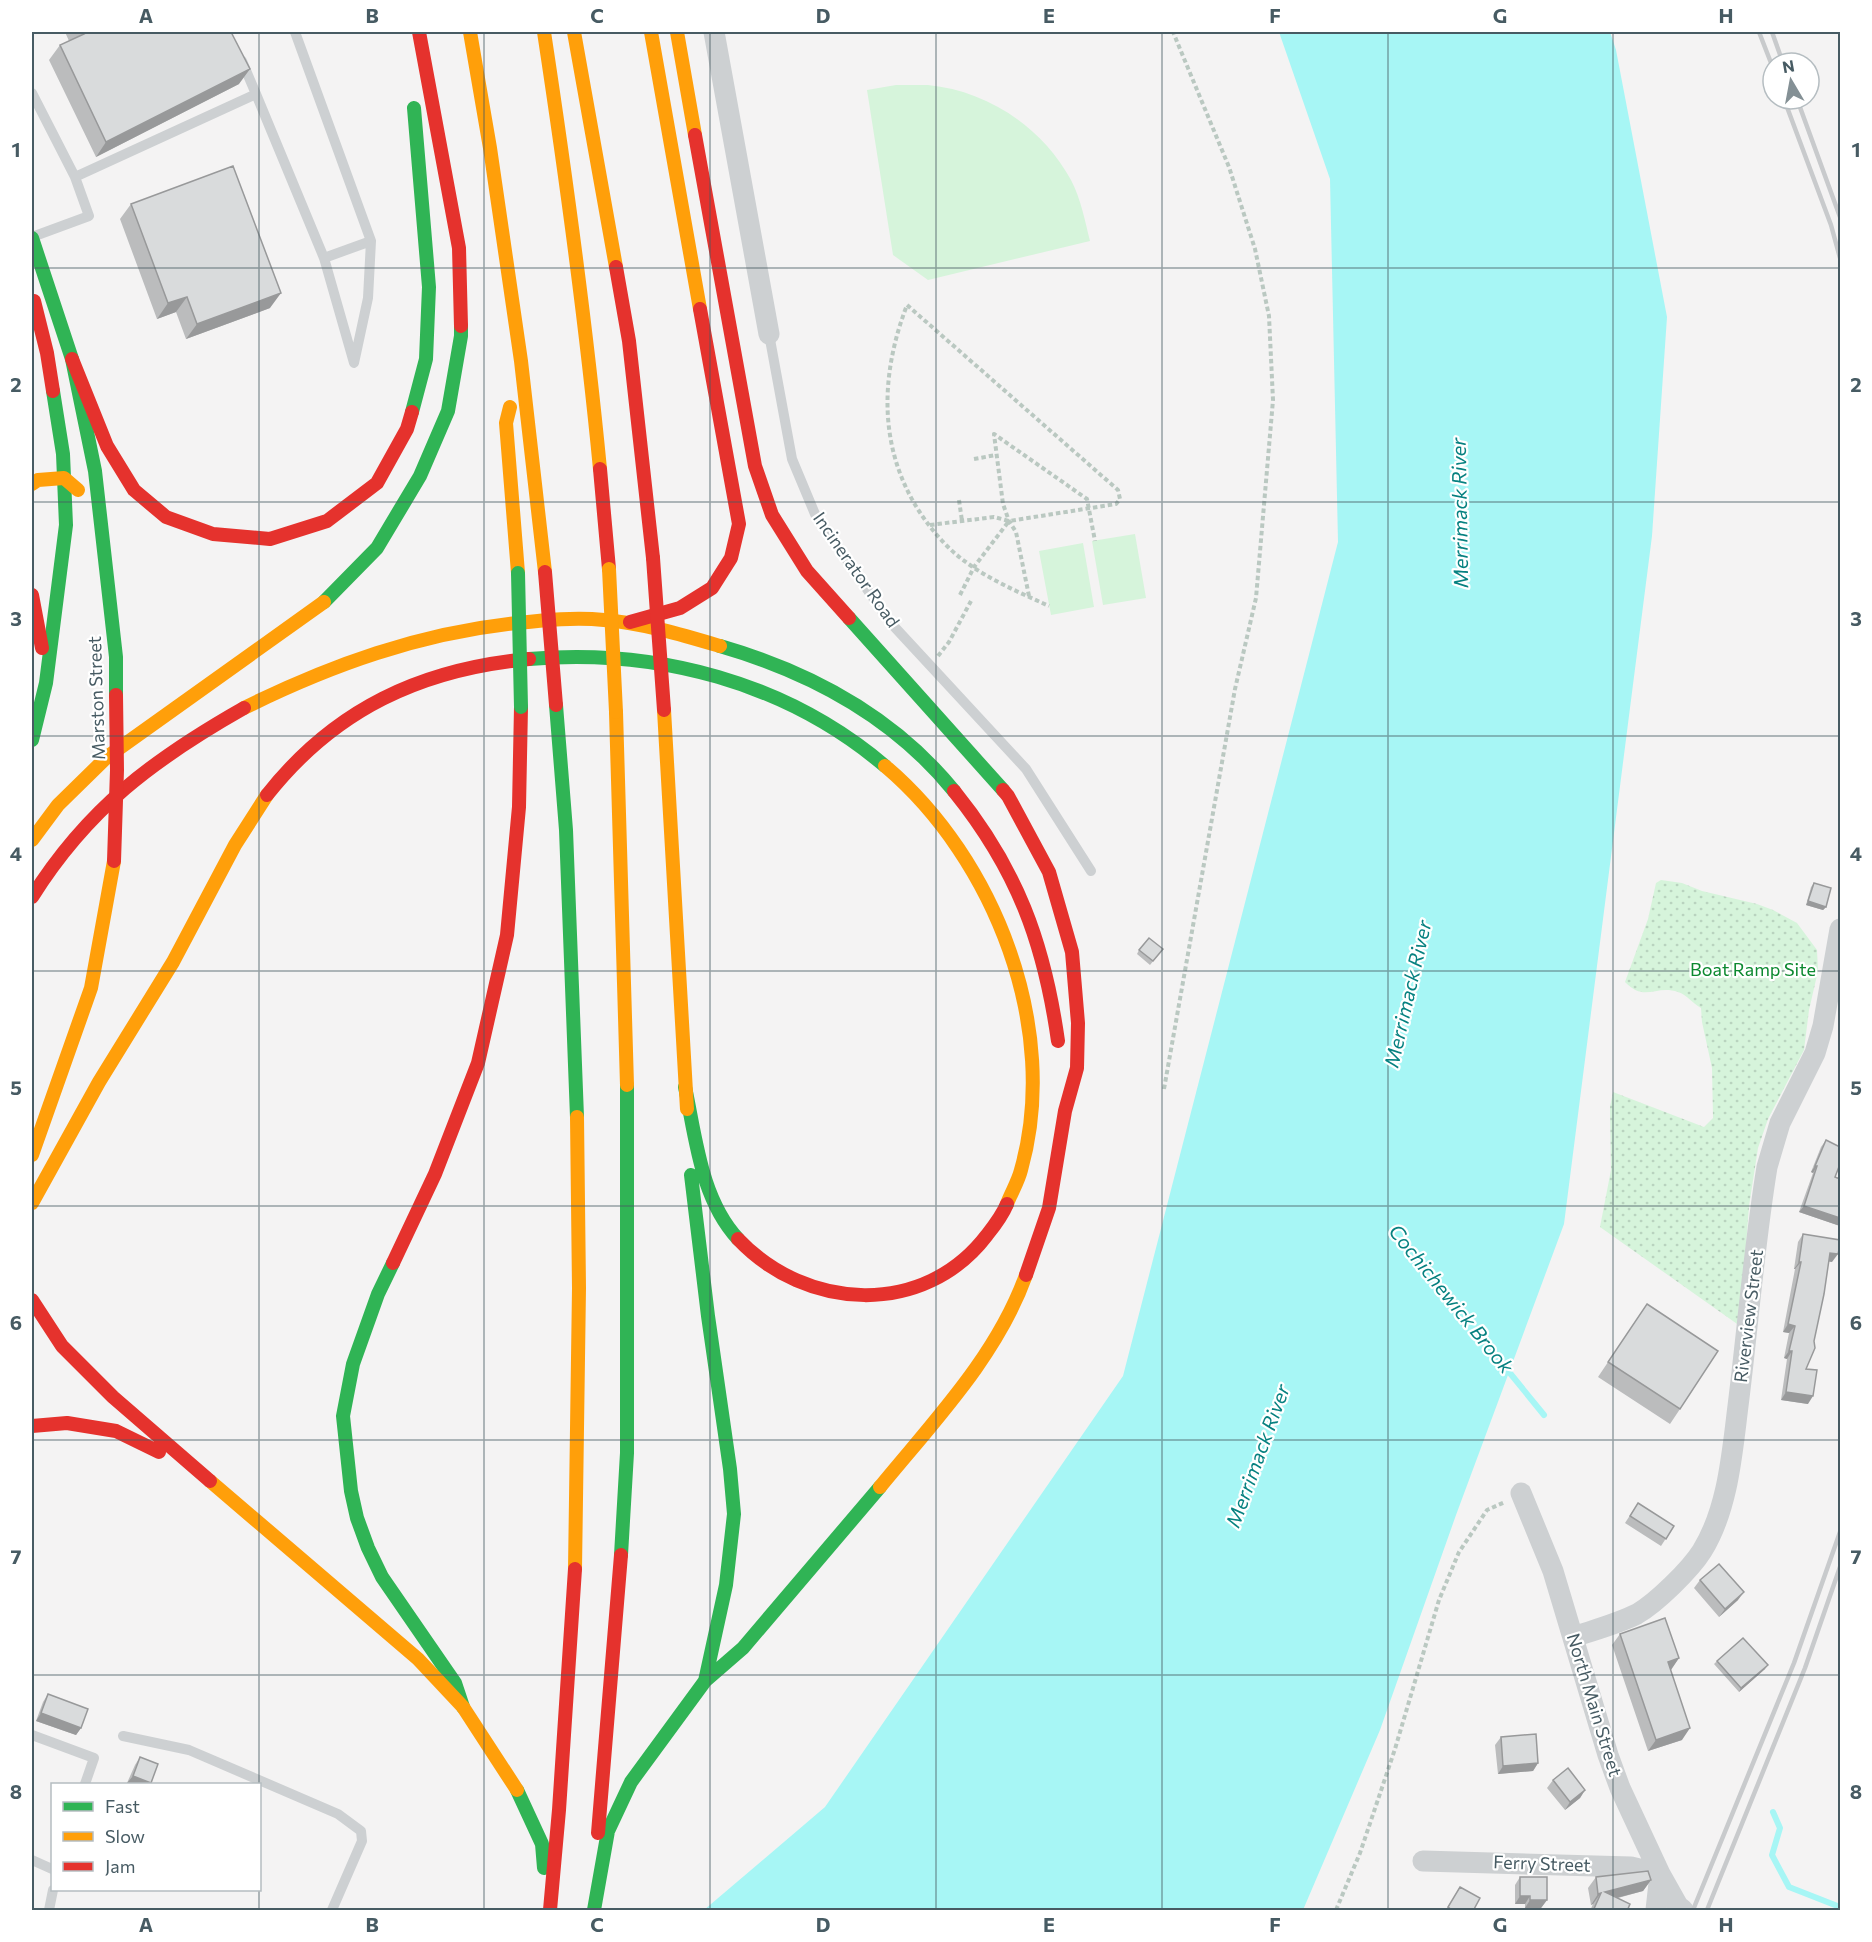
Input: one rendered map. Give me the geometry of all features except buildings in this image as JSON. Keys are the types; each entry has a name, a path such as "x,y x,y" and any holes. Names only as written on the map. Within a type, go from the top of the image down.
{"main road":[{"path":"407,32 410,55"},
{"path":"32,840 58,805 107,757 319,607 376,548 420,476 448,411 461,336 459,248 419,32"},
{"path":"470,32 490,148 521,361 545,572 566,830 579,1181 579,1288 574,1573 559,1810 549,1911"},
{"path":"544,32 564,162 590,373 609,569 619,771 627,1072 625,1508 592,1911"},
{"path":"574,32 628,341 653,558 692,1194 730,1469 734,1515 726,1585 705,1681"},
{"path":"628,623 680,608 712,588 731,558 739,524 651,32"},
{"path":"592,1911 608,1831 631,1782 705,1681 743,1648 871,1498 969,1378 1005,1320 1022,1285 1049,1208 1065,1111 1077,1068 1078,1023 1072,952 1049,872 1008,796 807,571 772,515 755,466 676,32"},
{"path":"72,359 107,446 134,489 166,517 213,534 270,539 327,521 377,483 407,429 426,359 429,287 412,90"},
{"name":"Marston Street","path":"32,238 72,359 95,471 116,657 117,770 114,861 92,988 33,1152"},
{"path":"32,292 54,391 64,478 66,525 46,683 36,700 32,740"},
{"path":"463,1707 455,1683 382,1577 368,1548 357,1518 351,1491 344,1416 353,1364 378,1294 435,1174 478,1063 507,935 519,807 521,707 518,573 506,423 521,361"},
{"path":"32,484 38,480 64,478 84,496 102,535"},
{"path":"32,595 39,625 46,683"},
{"path":"32,897 48,871 94,815 141,774 170,752 216,723 270,693 348,661 424,637 483,626 534,622 594,619 628,623 733,648 758,656 805,677 873,716 928,763 970,813 1009,874 1027,909 1051,985 1058,1051"},
{"path":"32,1203 99,1081 153,998 252,819 298,757 332,729 363,708 434,675 466,667 495,662 589,656 639,660 720,676 780,696 847,735 904,784 938,821 959,849 984,891 1008,946 1023,1002 1032,1077 1029,1137 1017,1184 1006,1210 989,1236 964,1262 914,1287 856,1296 822,1292 788,1281 758,1261 734,1235 714,1205 685,1086"},
{"path":"1060,1073 1065,1111"},
{"path":"32,1300 62,1346 113,1397 418,1659 463,1707 518,1791 542,1844 549,1911"},
{"path":"32,1426 67,1423 116,1431 202,1473"}],"street":[{"name":"Incinerator Road","path":"714,32 769,334"},
{"name":"Riverview Street","path":"1573,1637 1639,1613 1682,1576 1702,1551 1718,1518 1732,1451 1767,1167 1780,1123 1815,1053 1823,1026 1840,929"},
{"name":"North Main Street","path":"1521,1493 1553,1571 1611,1764 1630,1812 1660,1874 1683,1911"},
{"name":"Ferry Street","path":"1423,1861 1631,1867 1660,1874"},
{"path":"1656,1911 1660,1874"}],"lane":[{"path":"238,52 324,258 354,363 368,298 370,241 295,32"},
{"path":"32,93 75,177 88,216 32,238"},
{"path":"75,177 256,94"},
{"path":"324,258 370,241"},
{"name":"Incinerator Road","path":"769,334 792,459 815,514 889,621 1026,769 1091,871"},
{"path":"32,1735 94,1758 86,1783"},
{"path":"123,1736 189,1750 338,1814 354,1824 361,1831 362,1841 332,1911"},
{"path":"32,1860 51,1869"},
{"path":"49,1911 53,1891"}],"path":[{"path":"1164,1089 1236,689 1256,598 1273,400 1269,316 1255,249 1229,167 1173,32"},
{"path":"930,525 994,517 1009,521 1116,504 1120,499 1118,490 907,305 897,333 889,369 886,408 891,441 902,477 915,503 930,525 948,546 974,567 1002,585 1049,606"},
{"path":"1029,597 1016,532 1003,504 994,434 1088,499 1095,541"},
{"path":"974,459 996,455"},
{"path":"959,500 962,521"},
{"path":"960,595 974,567 1009,521"},
{"path":"927,662 940,655 971,601"},
{"path":"1336,1911 1360,1853 1395,1749 1439,1600 1459,1552 1487,1510 1521,1493"}],"green space":[{"path":"896,85 928,85 972,95 1011,115 1029,128 1059,161 1071,180 1080,202 1090,241 928,280 893,255 867,90"},
{"path":"1135,534 1146,598 1103,605 1092,541"},
{"path":"1083,543 1094,607 1051,615 1039,551"},
{"name":"Boat Ramp Site","path":"1661,880 1682,883 1702,891 1773,910 1797,923 1817,950 1818,971 1809,1010 1804,1050 1768,1119 1758,1148 1749,1206 1740,1326 1600,1227 1611,1170 1610,1107 1613,1092 1704,1127 1713,1118 1712,1068 1701,1008 1678,992 1639,991 1625,982 1648,919 1656,883"}],"water":[{"name":"Merrimack River","path":"1279,32 1610,32 1616,50 1667,317 1652,536 1564,1224 1456,1515 1380,1730 1303,1910 704,1910 825,1807 1123,1376 1338,542 1330,179"}],"waterway":[{"name":"Cochichewick Brook","path":"1505,1367 1544,1415"},
{"name":"Cochichewick Brook","path":"1773,1812 1780,1828 1772,1855 1789,1887 1840,1907"}],"railway":[{"path":"1759,32 1766,51"},
{"path":"1772,32 1779,51"},
{"path":"1788,111 1831,225 1840,258"},
{"path":"1801,111 1840,217"},
{"path":"1693,1910 1794,1663 1840,1532"},
{"path":"1707,1910 1805,1668 1840,1567"}],"traffic: fast":[{"path":"412,412 426,359 429,287 414,108"},
{"path":"32,238 72,359 95,471 116,657 116,695"},
{"path":"324,602 377,548 420,476 448,411 461,326"},
{"path":"32,740 46,683 66,525 63,454 53,391"},
{"path":"518,573 521,707"},
{"path":"849,618 1003,790"},
{"path":"720,646 786,669 848,701 877,719 905,741 954,791"},
{"path":"529,659 577,657 625,659 672,666 718,677 763,692 806,712 847,737 885,766"},
{"path":"556,705 566,830 577,1117"},
{"path":"621,1555 627,1453 627,1085"},
{"path":"685,1087 708,1187 716,1206 738,1239"},
{"path":"691,1175 734,1514 726,1585 705,1681"},
{"path":"393,1263 378,1294 353,1364 343,1416 351,1491 357,1518 382,1577 455,1683 463,1707"},
{"path":"594,1910 608,1831 631,1782 705,1681 743,1648 880,1487"},
{"path":"517,1790 542,1844 544,1868"}],"traffic: slow":[{"path":"470,32 490,148 521,361 545,572"},
{"path":"544,32 575,250 600,469"},
{"path":"574,32 616,267"},
{"path":"651,32 700,309"},
{"path":"677,32 695,135"},
{"path":"510,407 506,423 518,573"},
{"path":"32,484 38,480 64,478 78,490"},
{"path":"609,569 616,712"},
{"path":"32,840 58,805 107,757 324,602"},
{"path":"244,708 310,678 377,653 446,634 517,623 593,619 663,630 720,646"},
{"path":"664,710 687,1109"},
{"path":"616,712 627,1085"},
{"path":"885,766 924,804 958,849 987,898 1009,950 1025,1005 1032,1060 1031,1116 1021,1170 1007,1204"},
{"path":"32,1203 99,1082 173,962 235,845 267,795"},
{"path":"32,1155 91,988 114,861"},
{"path":"575,1569 579,1288 577,1117"},
{"path":"880,1487 962,1387 981,1360 1014,1305 1026,1275"},
{"path":"210,1481 418,1659 463,1707 517,1790"}],"traffic: jam":[{"path":"419,32 459,248 461,326"},
{"path":"695,135 755,466 772,515 807,571 849,618"},
{"path":"616,267 629,341 653,558"},
{"path":"34,301 47,353 53,391"},
{"path":"630,622 680,608 712,588 731,558 739,524 700,309"},
{"path":"72,359 107,446 134,490 166,517 213,534 270,539 327,521 377,483 407,429 412,412"},
{"path":"600,469 609,569"},
{"path":"653,558 664,710"},
{"path":"545,572 556,705"},
{"path":"32,595 42,648"},
{"path":"267,795 293,765 321,739 351,717 383,698 452,672 529,659"},
{"path":"114,861 117,770 116,695"},
{"path":"393,1263 435,1174 478,1063 507,935 519,807 521,707"},
{"path":"32,897 53,865 76,837 125,788 181,747 244,708"},
{"path":"1003,790 1049,872 1072,952 1078,1023 1077,1068 1065,1111 1049,1208 1026,1275"},
{"path":"954,791 995,849 1024,908 1045,971 1058,1041"},
{"path":"738,1239 766,1263 797,1280 830,1291 864,1295 898,1292 931,1281 961,1262 990,1231 1007,1204"},
{"path":"32,1300 62,1346 113,1397 210,1481"},
{"path":"32,1426 67,1423 116,1431 159,1452"},
{"path":"598,1833 621,1555"},
{"path":"550,1910 575,1569"}]}
